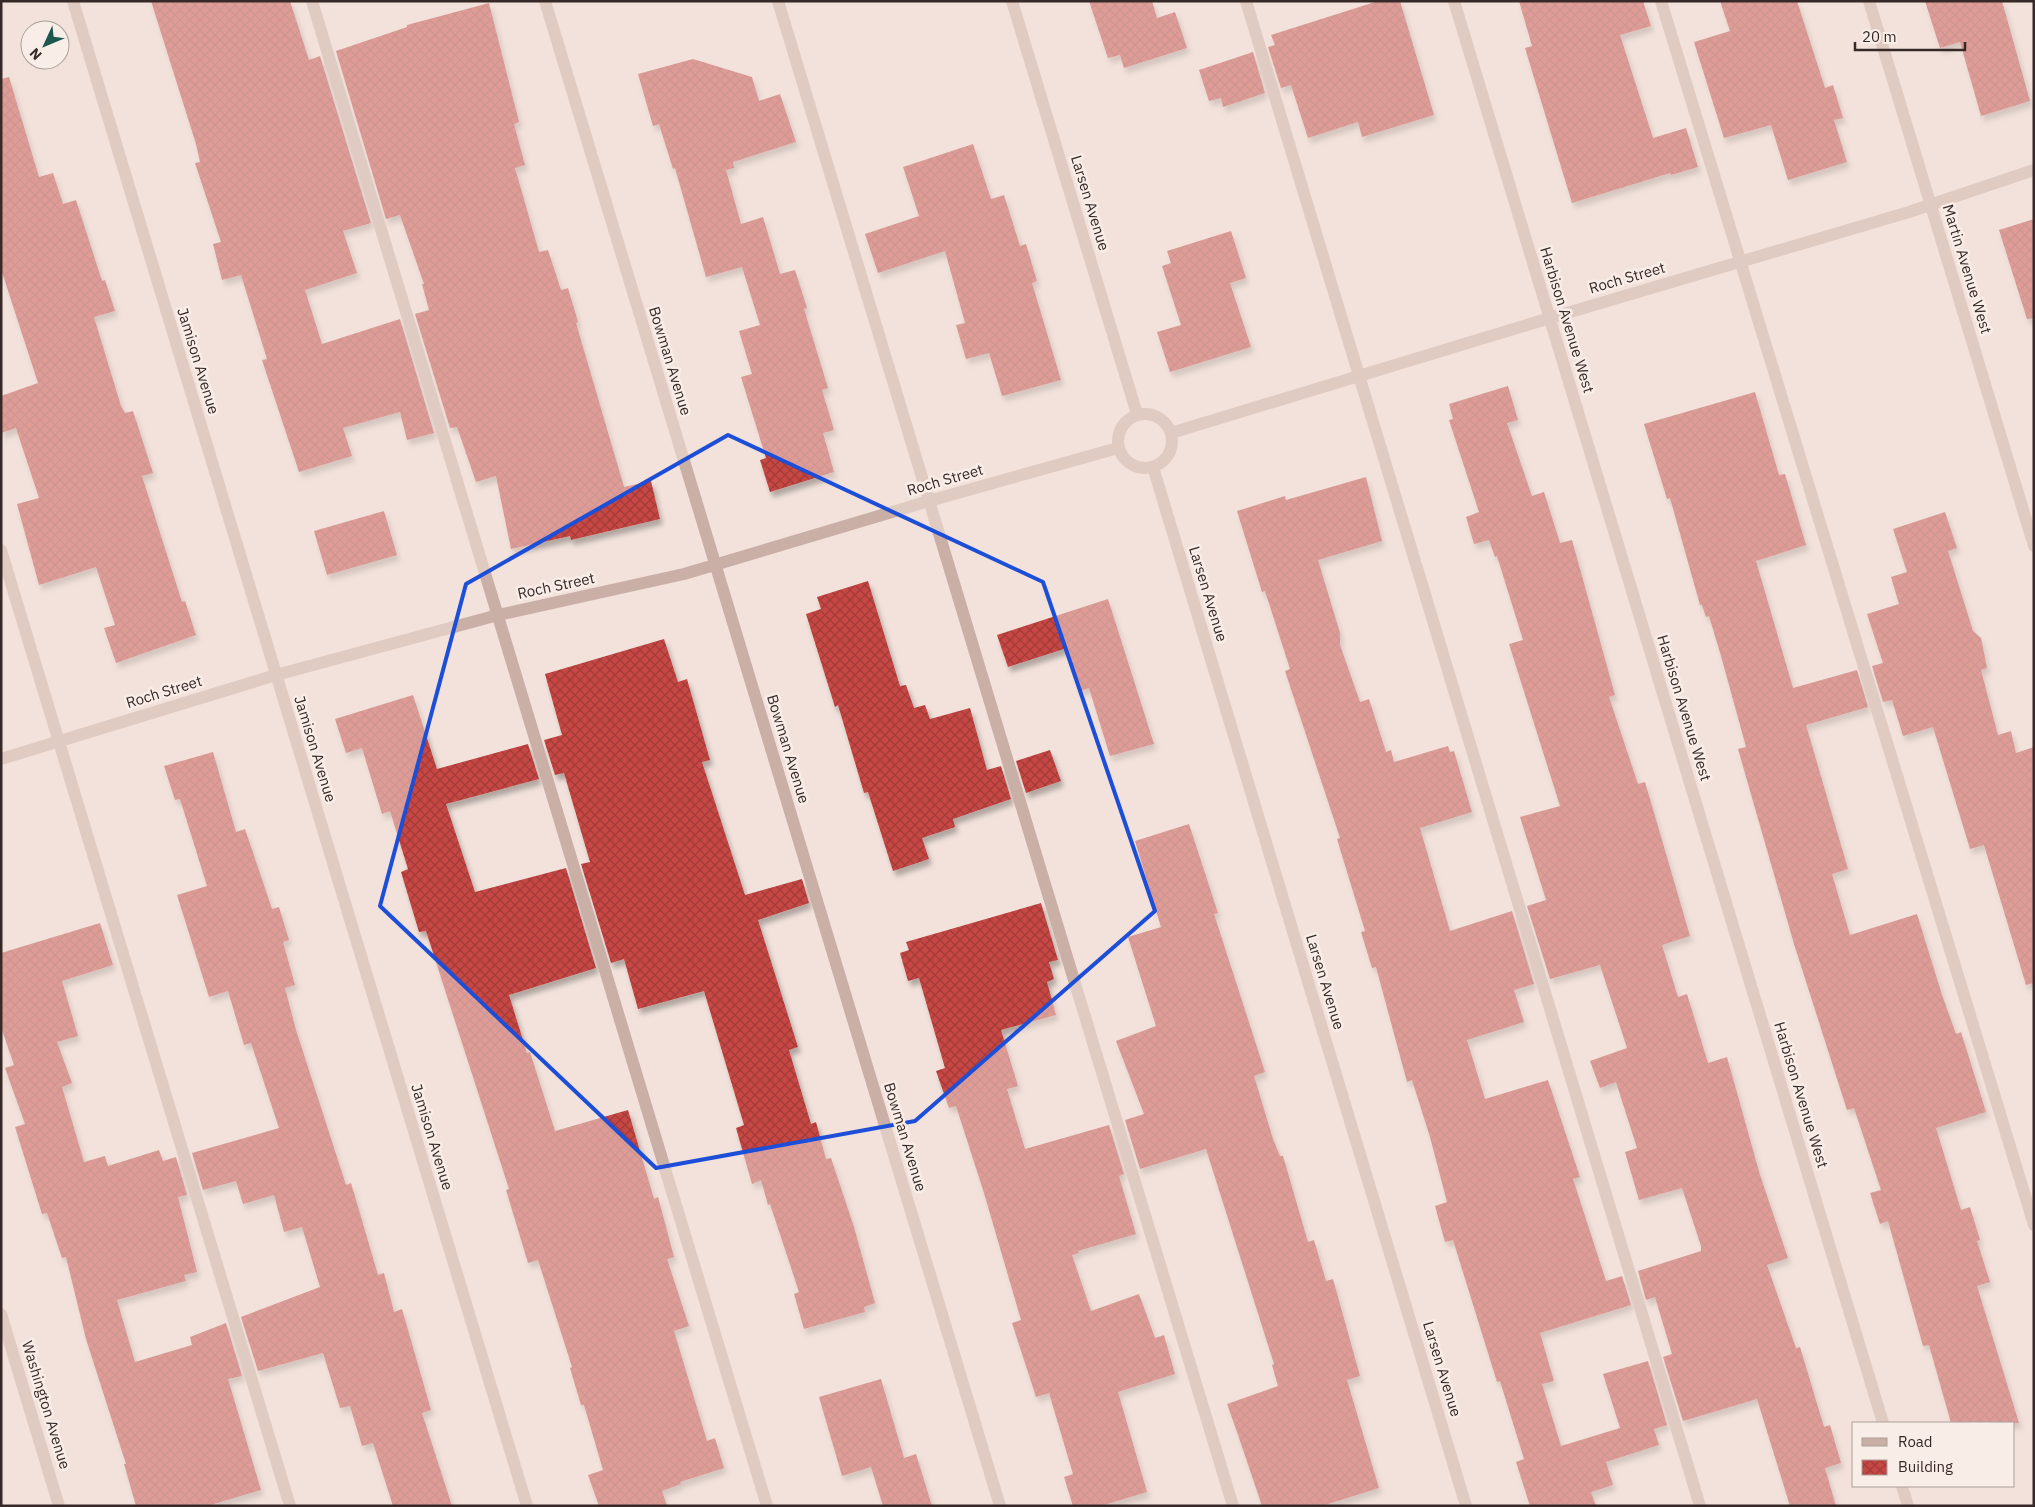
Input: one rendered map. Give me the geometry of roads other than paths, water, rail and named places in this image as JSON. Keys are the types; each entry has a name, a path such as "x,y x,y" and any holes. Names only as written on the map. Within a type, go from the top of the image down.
{"street":[{"name":"Jamison Avenue","path":"73,1 527,1506"},
{"path":"312,1 767,1506"},
{"name":"Bowman Avenue","path":"545,1 1000,1506"},
{"path":"778,1 1233,1506"},
{"name":"Larsen Avenue","path":"1012,1 1137,414"},
{"path":"1246,1 1700,1506"},
{"name":"Harbison Avenue West","path":"1454,1 1883,1422"},
{"path":"1661,1 2034,1225"},
{"name":"Martin Avenue West","path":"1869,1 2034,546"},
{"name":"Roch Street","path":"1171,433 1930,205 2034,170"},
{"path":"1137,414 1149,414 1160,418 1171,433 1170,451 1163,461 1153,467 1140,468 1129,463 1118,448 1118,436 1122,424 1137,414"},
{"name":"Roch Street","path":"1,758 276,675 498,615 715,566 929,501 1118,448"},
{"name":"Larsen Avenue","path":"1153,467 1466,1506"},
{"path":"1,550 290,1506"},
{"name":"Washington Avenue","path":"1,1314 59,1506"},
{"path":"1902,1487 1908,1506"}]}
